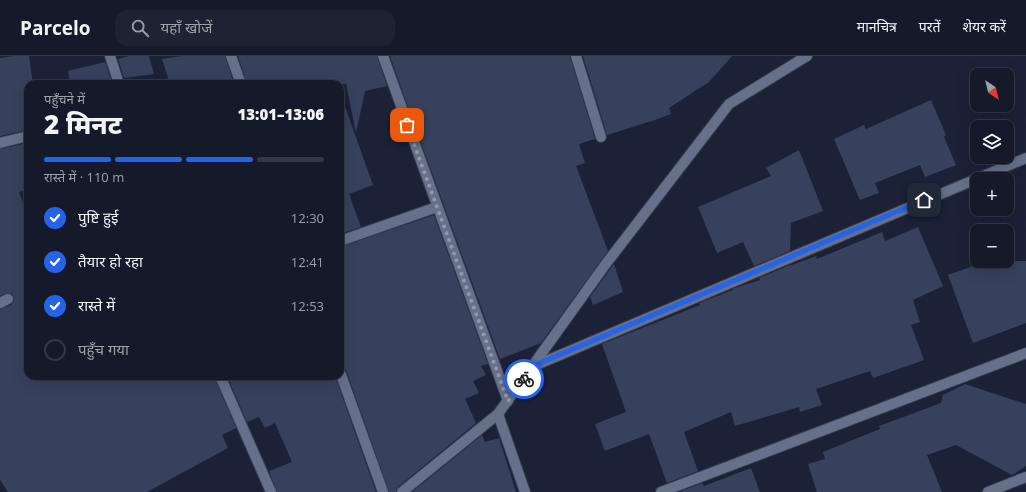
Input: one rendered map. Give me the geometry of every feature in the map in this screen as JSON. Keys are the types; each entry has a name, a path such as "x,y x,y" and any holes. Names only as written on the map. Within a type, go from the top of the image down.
{"street":[{"path":"110,56 118,80"},
{"path":"231,56 240,80"},
{"path":"383,56 508,401"},
{"path":"576,56 601,137"},
{"path":"402,492 498,414 605,265 729,104 807,56"},
{"path":"0,143 24,137"},
{"path":"533,366 1026,158"},
{"path":"344,240 437,207"},
{"path":"661,492 1026,353"},
{"path":"222,380 271,492"},
{"path":"343,380 383,492"},
{"path":"498,414 525,492"},
{"path":"988,492 1026,477"}],"building":[{"path":"29,56 32,80 24,80 24,131 0,136 0,58"},
{"path":"129,56 149,56 154,74 124,78 118,59"},
{"path":"182,56 225,56 233,80 169,80 162,59"},
{"path":"238,56 377,56 387,86 365,91 356,133 344,80 246,80"},
{"path":"390,56 570,56 595,139 579,144 585,163 576,166 608,251 541,343 500,359 411,115 414,113 410,113"},
{"path":"583,56 732,56 709,82 669,108 671,114 607,135"},
{"path":"105,62 111,79 69,80 68,71"},
{"path":"931,100 946,135 944,137 956,165 925,177 920,165 875,183 879,193 860,200 834,139 864,125 866,129"},
{"path":"344,104 373,185 349,194 361,227 344,233"},
{"path":"24,144 24,190 19,192 24,205 24,380 216,380 236,428 222,435 228,448 147,492 8,492 0,480 0,309 11,305 14,299 12,294 9,293 0,296 0,149"},
{"path":"799,150 823,211 791,223 790,251 754,266 743,242 717,253 698,207 771,176 766,168"},
{"path":"434,215 488,364 481,366 486,375 473,381 479,393 465,399 476,423 398,487 396,492 389,492 344,367 344,246"},
{"path":"918,227 943,286 913,300 920,322 911,325 924,360 873,378 870,371 816,389 822,405 800,412 799,407 735,426 731,412 684,432 698,471 667,483 649,434 605,451 595,424 626,412 602,344 700,305 699,303 733,290 732,289 760,280 759,278 790,265 789,266 816,256 817,259 882,232 885,241"},
{"path":"1014,261 1026,261 1026,323 973,343 948,275 970,267 1014,268"},
{"path":"614,264 623,292 593,305 590,297"},
{"path":"229,380 336,380 376,492 277,492 269,471 292,462 275,423 265,428 259,417 247,422"},
{"path":"965,384 1026,404 1026,466 1012,475 956,445 927,455 942,492 817,492 808,464 825,459 823,452 880,429 879,426 941,403 943,395"},
{"path":"482,435 485,442 499,438 516,492 412,492"},
{"path":"751,468 760,492 679,492 702,483 704,486"}],"way so far":[{"path":"407,125 508,401 524,379"}],"route":[{"path":"524,379 533,366 924,200"}]}
